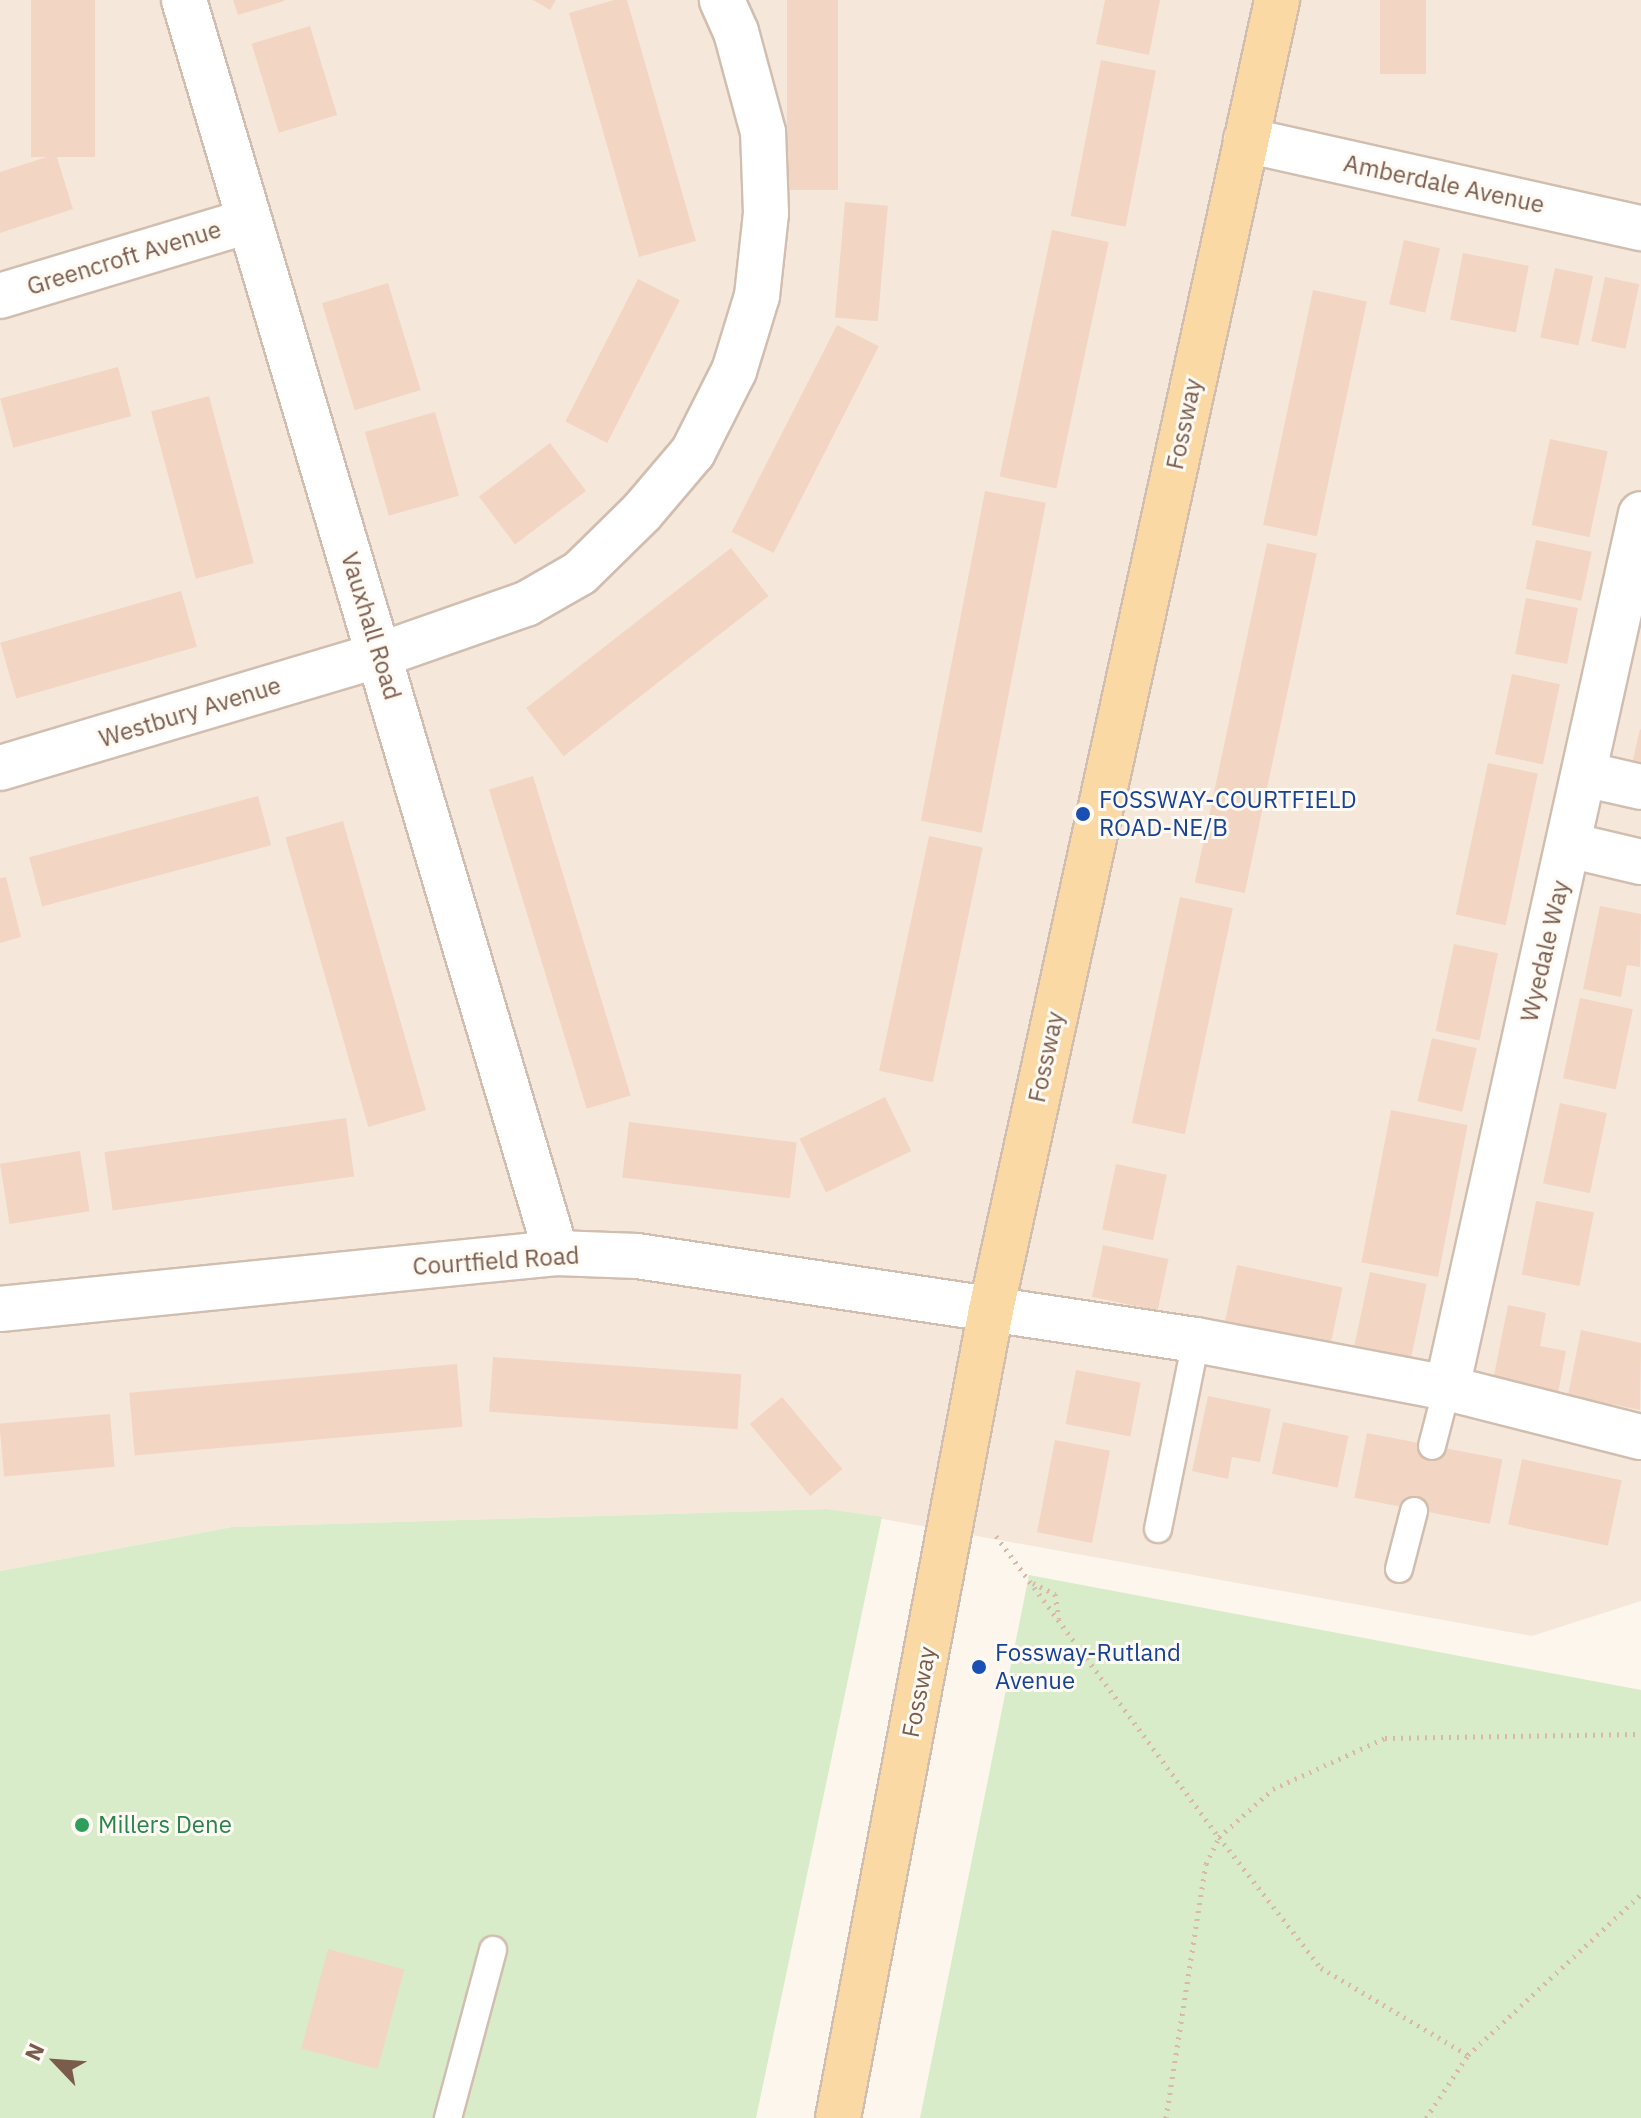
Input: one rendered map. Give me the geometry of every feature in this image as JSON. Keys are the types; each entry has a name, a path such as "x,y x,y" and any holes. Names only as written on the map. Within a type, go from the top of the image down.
{"main road":[{"name":"Fossway","path":"838,2118 991,1310 1277,0"}],"street":[{"name":"Vauxhall Road","path":"184,0 556,1253"},
{"name":"Westbury Avenue","path":"0,768 380,655 526,604 580,573 642,512 693,452 734,371 757,296 766,213 763,132 736,32 722,0"},
{"name":"Amberdale Avenue","path":"1246,140 1641,228"},
{"name":"Greencroft Avenue","path":"0,296 248,221"},
{"name":"Wyedale Way","path":"1447,1388 1641,514"},
{"path":"1584,774 1641,787"},
{"path":"1569,845 1641,862"},
{"name":"Courtfield Road","path":"0,1309 556,1253 637,1256 991,1310"},
{"path":"991,1310 1196,1340 1447,1388 1641,1437"}],"lane":[{"path":"1158,1529 1196,1340"},
{"path":"1432,1446 1447,1388"},
{"path":"1399,1569 1414,1511"},
{"path":"448,2118 493,1950"}],"path":[{"path":"959,1487 1219,1837 1321,1968 1468,2055"},
{"path":"1032,1582 1055,1594 1059,1620"},
{"path":"1166,2118 1206,1864 1219,1837 1273,1789 1385,1738 1599,1732 1641,1734"},
{"path":"1426,2118 1468,2055 1641,1894"}],"shaded area":[{"path":"0,0 1641,0 1641,1601 1532,1636 827,1509 232,1527 0,1571"}],"green space":[{"path":"827,1509 882,1517 756,2118 0,2118 0,1571 232,1527"},
{"path":"1029,1575 1641,1690 1641,2118 920,2118"}],"building":[{"path":"31,0 95,0 95,157 31,157"},
{"path":"233,0 284,0 284,1 238,15"},
{"path":"533,0 556,0 550,10"},
{"path":"614,0 627,0 696,241 639,257 569,13"},
{"path":"787,0 838,0 838,190 787,190"},
{"path":"1105,0 1160,0 1149,55 1096,44"},
{"path":"1380,0 1426,0 1426,74 1380,74"},
{"path":"310,26 337,115 279,133 252,44"},
{"path":"1101,60 1156,71 1126,227 1071,216"},
{"path":"56,154 73,209 0,233 0,172"},
{"path":"845,202 888,206 878,321 835,318"},
{"path":"1052,230 1109,242 1056,489 1000,476"},
{"path":"1404,240 1440,248 1425,313 1389,304"},
{"path":"1463,253 1529,266 1516,333 1450,320"},
{"path":"1555,268 1593,276 1578,346 1540,337"},
{"path":"1605,277 1639,284 1626,349 1591,342"},
{"path":"638,279 680,300 607,443 565,422"},
{"path":"388,283 421,390 355,410 322,303"},
{"path":"1313,290 1367,301 1317,536 1263,525"},
{"path":"837,325 879,346 774,553 732,532"},
{"path":"118,367 131,416 13,448 0,399"},
{"path":"209,396 254,563 196,579 151,412"},
{"path":"435,412 459,496 389,516 365,432"},
{"path":"1550,439 1608,451 1589,537 1532,525"},
{"path":"550,443 586,491 515,544 479,497"},
{"path":"985,491 1046,503 982,833 921,821"},
{"path":"1536,540 1592,552 1581,601 1526,589"},
{"path":"1267,543 1317,554 1245,893 1195,882"},
{"path":"731,548 769,596 564,756 526,708"},
{"path":"181,591 197,647 16,699 0,643"},
{"path":"1526,598 1578,608 1567,664 1515,654"},
{"path":"1512,674 1560,684 1543,764 1495,754"},
{"path":"1641,730 1641,766 1632,764"},
{"path":"1488,763 1538,774 1506,925 1456,915"},
{"path":"533,776 631,1095 587,1109 489,789"},
{"path":"258,796 271,845 42,907 29,857"},
{"path":"343,821 426,1110 368,1127 285,838"},
{"path":"929,836 983,847 933,1082 879,1071"},
{"path":"6,877 21,937 0,943 0,878"},
{"path":"1180,897 1233,908 1185,1134 1132,1123"},
{"path":"1600,906 1641,914 1640,967 1627,965 1621,997 1583,989"},
{"path":"1454,944 1498,953 1480,1040 1435,1031"},
{"path":"1580,998 1633,1009 1616,1089 1563,1078"},
{"path":"1432,1038 1477,1048 1462,1112 1417,1101"},
{"path":"885,1097 911,1151 826,1193 800,1139"},
{"path":"1560,1103 1607,1113 1590,1193 1543,1183"},
{"path":"1391,1110 1468,1125 1438,1277 1361,1262"},
{"path":"346,1118 354,1176 113,1210 104,1152"},
{"path":"629,1122 797,1143 790,1198 622,1178"},
{"path":"80,1151 90,1211 10,1224 0,1164"},
{"path":"1116,1164 1167,1175 1153,1240 1102,1230"},
{"path":"1536,1201 1594,1212 1580,1286 1522,1275"},
{"path":"1103,1245 1169,1259 1158,1311 1092,1297"},
{"path":"1237,1265 1343,1287 1329,1350 1224,1328"},
{"path":"1370,1272 1427,1284 1411,1358 1354,1346"},
{"path":"1508,1305 1546,1313 1540,1346 1566,1351 1558,1393 1493,1380"},
{"path":"1581,1330 1641,1343 1640,1410 1568,1395"},
{"path":"493,1357 741,1374 738,1429 489,1412"},
{"path":"457,1364 462,1427 135,1455 129,1393"},
{"path":"1076,1370 1141,1383 1130,1437 1066,1424"},
{"path":"1208,1396 1271,1409 1260,1462 1232,1457 1228,1479 1192,1471"},
{"path":"782,1397 842,1469 810,1496 750,1424"},
{"path":"110,1414 115,1467 4,1476 0,1424"},
{"path":"1283,1422 1349,1436 1338,1488 1272,1474"},
{"path":"1367,1433 1502,1459 1490,1524 1354,1498"},
{"path":"1055,1440 1110,1451 1092,1543 1037,1532"},
{"path":"1522,1459 1622,1480 1608,1546 1508,1525"},
{"path":"328,1949 404,1969 378,2069 301,2048"}],"place":[{"name":"FOSSWAY-COURTFIELD ROAD-NE/B","path":"1083,814"},
{"name":"Fossway-Rutland Avenue","path":"979,1667"},
{"name":"Millers Dene","path":"82,1825"}]}
